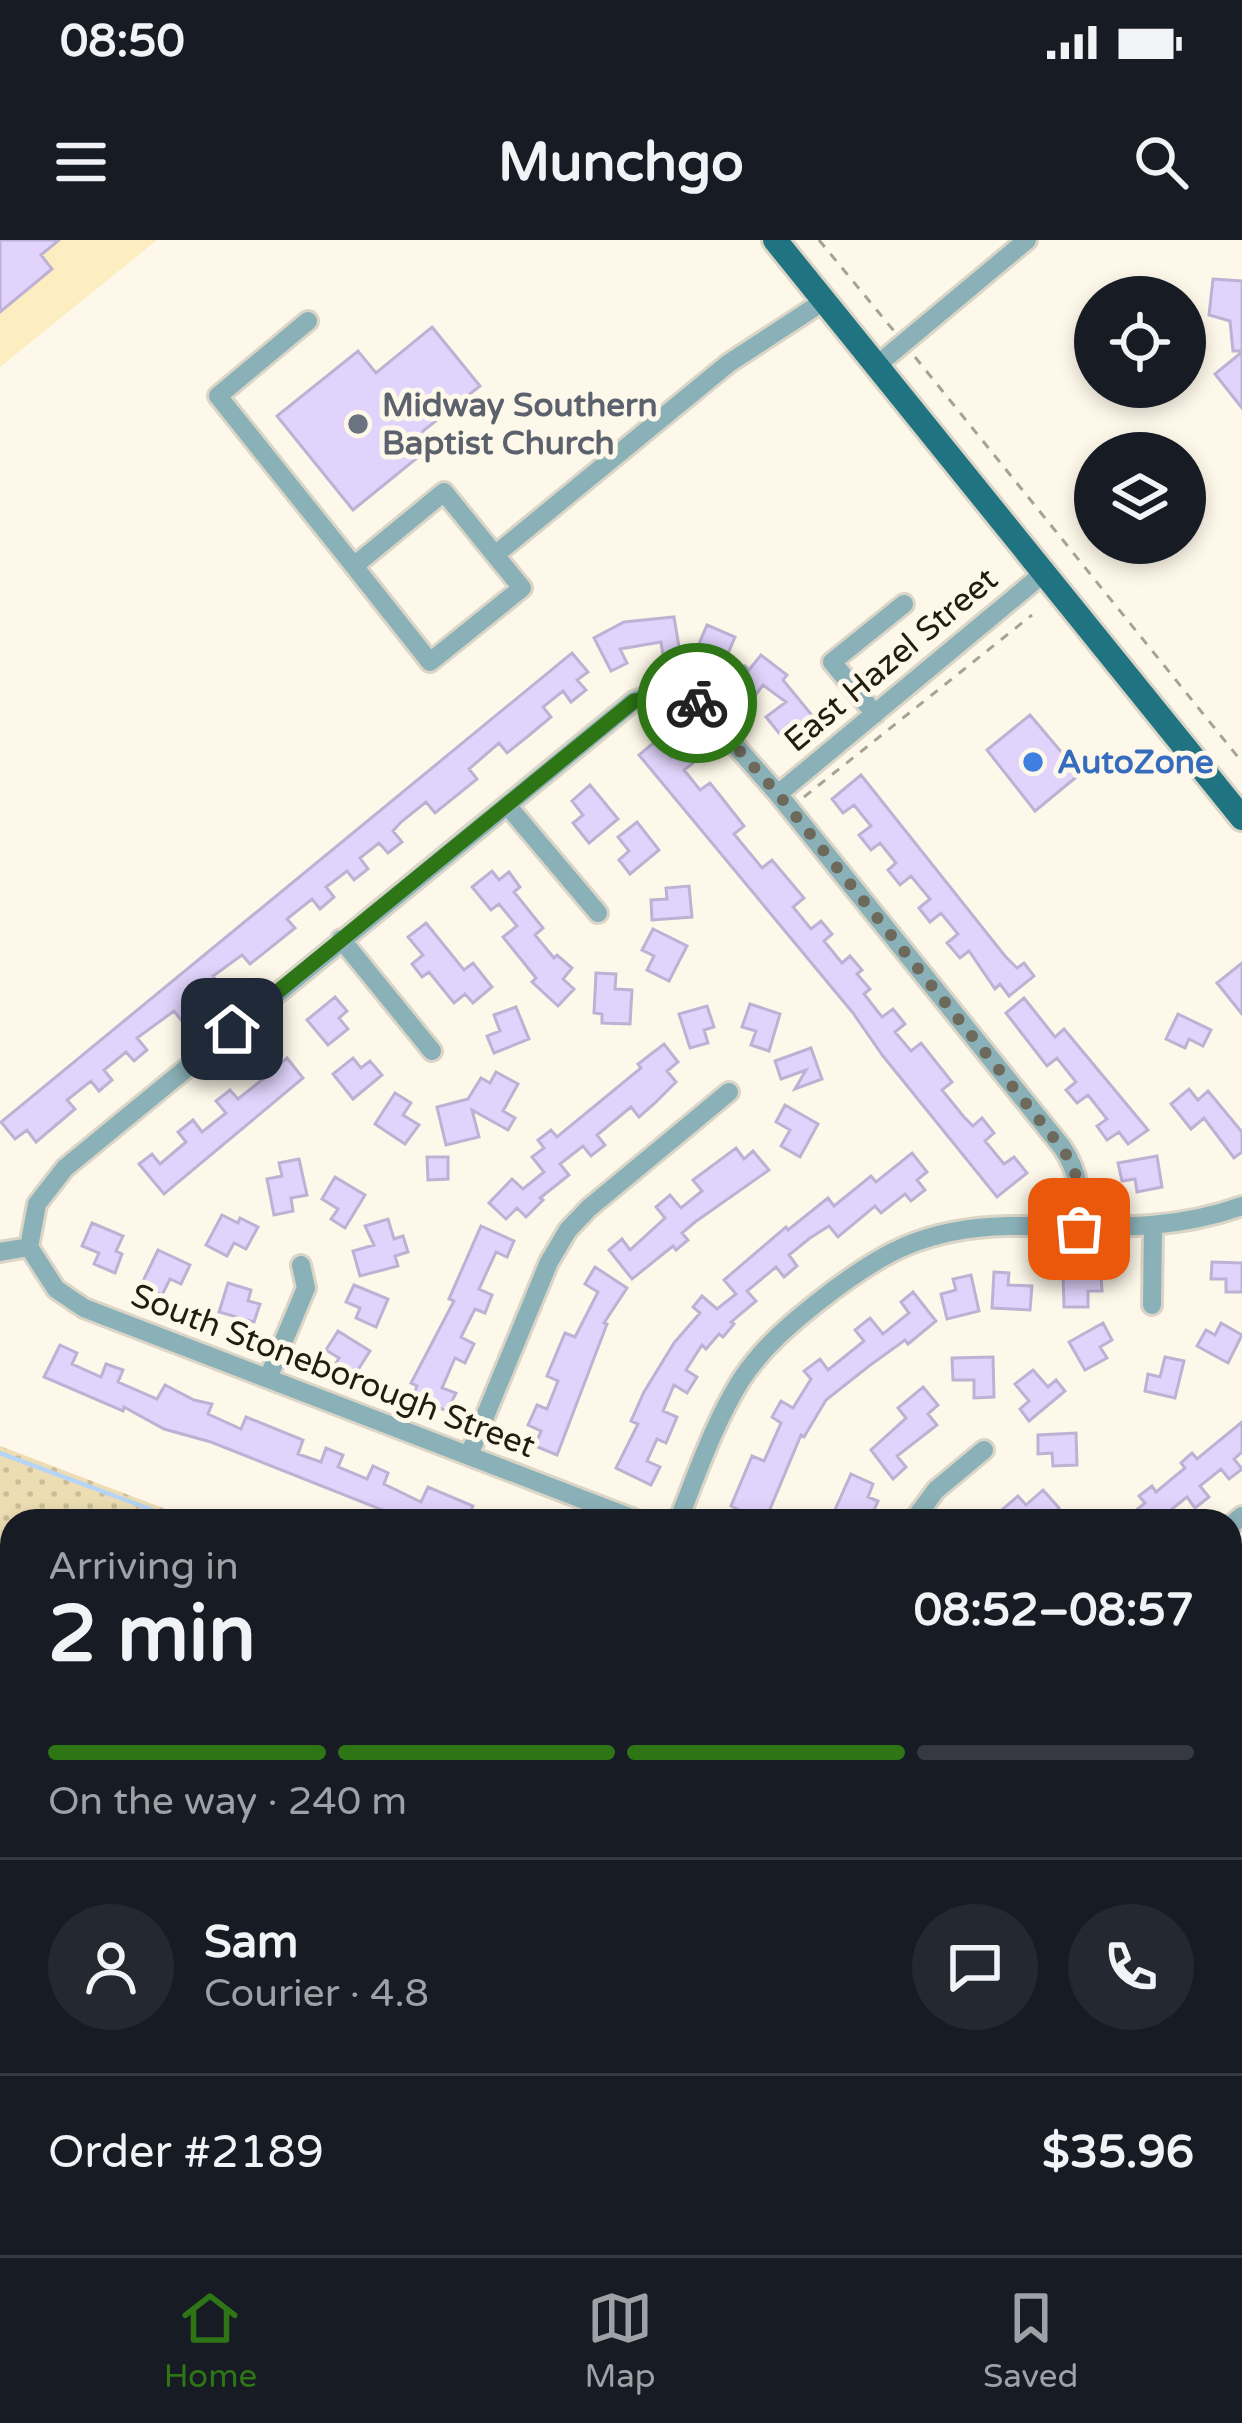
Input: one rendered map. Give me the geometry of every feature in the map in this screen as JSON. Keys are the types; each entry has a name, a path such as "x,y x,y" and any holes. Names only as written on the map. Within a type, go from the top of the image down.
{"main road":[{"path":"775,240 1238,806"}],"street":[{"path":"876,366 1027,240"},
{"path":"494,555 729,363 824,301"},
{"path":"308,320 218,396 430,662 522,588 444,492 354,566"},
{"name":"East Hazel Street","path":"778,794 1043,573"},
{"path":"874,714 832,662 904,604"},
{"path":"0,1252 29,1246 37,1204 64,1168 634,701 655,694 675,694 697,703 778,794 1068,1156 1081,1189 1079,1229"},
{"path":"507,805 598,913"},
{"path":"341,939 433,1051"},
{"path":"469,1455 548,1262 568,1230 729,1092"},
{"path":"682,1509 741,1380 782,1333 860,1269 911,1241 959,1229 1153,1228 1242,1206"},
{"path":"1152,1305 1153,1228"},
{"name":"South Stoneborough Street","path":"29,1246 56,1289 81,1306 608,1509"},
{"path":"268,1378 306,1288 301,1265"},
{"path":"922,1509 936,1490 984,1450"}],"path":[{"path":"819,240 1242,762"},
{"path":"804,797 1032,615"}],"shaded area":[{"path":"0,240 157,240 0,367"}],"green space":[{"path":"0,1446 165,1509 0,1509"}],"building":[{"path":"0,240 59,240 41,255 52,269 0,312"},
{"path":"1213,279 1242,281 1242,351 1233,351 1230,321 1209,315"},
{"name":"Midway Southern Baptist Church","path":"432,327 480,386 423,431 433,445 353,510 277,416 358,351 376,373"},
{"path":"1242,352 1242,408 1215,374"},
{"path":"674,617 680,653 663,655 661,642 620,649 627,663 611,671 594,638 624,622"},
{"path":"707,625 735,637 726,658 716,653 710,665 693,658"},
{"path":"572,653 588,672 577,680 586,690 571,702 563,691 543,707 551,717 507,753 499,743 469,769 477,779 435,813 426,802 401,822 393,831 402,842 388,853 379,843 360,858 368,869 354,880 347,871 326,887 334,897 320,909 312,899 287,919 295,928 250,964 242,955 213,976 222,988 182,1021 174,1011 137,1038 147,1050 134,1061 126,1052 104,1070 112,1080 99,1091 91,1081 67,1100 75,1109 36,1142 27,1130 15,1139 1,1122"},
{"path":"761,655 787,675 783,680 815,719 796,734 789,724 779,733 766,717 786,702 763,685 755,696 734,680"},
{"name":"AutoZone","path":"1030,715 1080,774 1035,811 987,750"},
{"path":"657,740 671,757 681,748 693,763 684,770 700,790 710,783 744,826 734,834 762,868 772,860 804,898 793,907 811,929 821,921 832,934 824,941 842,963 850,956 862,970 857,974 870,989 864,994 882,1017 893,1009 905,1024 895,1032 911,1051 921,1043 952,1082 942,1090 964,1117 973,1126 982,1118 994,1133 985,1141 1004,1164 1014,1157 1027,1173 997,1197 853,1013 639,755"},
{"path":"861,775 1005,956 1017,968 1024,963 1034,976 1009,996 1000,984 995,989 969,951 960,958 947,943 958,934 941,913 930,922 919,908 930,899 911,876 900,885 888,870 896,863 880,843 871,850 859,835 871,826 854,805 843,813 832,799"},
{"path":"590,785 618,819 589,843 573,823 583,815 572,801"},
{"path":"637,822 659,850 630,874 619,860 629,851 618,837"},
{"path":"492,871 499,880 509,872 520,887 514,892 543,928 535,935 554,958 557,955 572,968 563,979 574,989 558,1006 532,982 536,978 503,937 517,926 499,904 491,910 472,887"},
{"path":"689,886 692,917 652,920 651,900 667,899 666,888"},
{"path":"426,923 464,970 473,963 492,987 473,1003 465,994 454,1003 429,972 422,977 412,964 423,955 408,937"},
{"path":"653,929 687,946 669,981 647,970 654,956 642,950"},
{"path":"1242,963 1242,1014 1217,983"},
{"path":"596,973 616,974 615,989 632,990 630,1024 602,1023 602,1014 594,1013"},
{"path":"335,997 347,1011 339,1018 348,1029 328,1045 307,1020"},
{"path":"1024,998 1055,1037 1064,1029 1148,1130 1128,1144 1119,1132 1107,1140 1097,1126 1107,1119 1088,1095 1077,1103 1066,1090 1076,1082 1057,1058 1047,1066 1006,1013"},
{"path":"750,1004 780,1014 769,1051 751,1045 756,1031 742,1027"},
{"path":"707,1006 714,1027 704,1030 708,1043 690,1048 679,1014"},
{"path":"516,1007 529,1039 494,1053 487,1036 500,1031 494,1015"},
{"path":"1178,1014 1211,1030 1203,1046 1189,1039 1185,1048 1166,1039"},
{"path":"664,1044 678,1062 667,1071 676,1082 655,1103 639,1117 631,1107 597,1135 605,1145 591,1156 583,1146 560,1164 569,1175 540,1198 543,1200 526,1217 517,1208 506,1219 489,1203 512,1179 523,1189 544,1172 532,1157 544,1148 538,1140 551,1130 557,1137"},
{"path":"811,1048 822,1079 795,1089 806,1070 781,1079 775,1061"},
{"path":"271,1057 278,1066 287,1058 303,1078 164,1194 139,1164 152,1154 160,1164 186,1142 178,1132 193,1120 202,1132 226,1113 216,1101 230,1090 238,1099 263,1079 256,1069"},
{"path":"353,1058 361,1068 370,1061 382,1075 353,1099 333,1074"},
{"path":"496,1072 518,1084 503,1111 515,1118 508,1130 472,1110 479,1137 446,1145 437,1107 468,1099 481,1078 490,1083"},
{"path":"1189,1089 1198,1100 1208,1091 1242,1132 1242,1152 1234,1158 1204,1118 1191,1129 1171,1104"},
{"path":"395,1093 411,1103 403,1115 419,1125 405,1144 375,1124"},
{"path":"785,1105 818,1124 800,1157 781,1146 790,1130 776,1122"},
{"path":"736,1148 744,1159 753,1151 769,1170 695,1222 682,1233 688,1240 676,1250 673,1246 632,1279 609,1250 622,1239 630,1250 665,1218 656,1207 670,1195 681,1208 702,1191 693,1180"},
{"path":"912,1153 927,1172 917,1180 925,1190 911,1201 905,1194 881,1213 875,1206 838,1237 829,1226 810,1238 789,1255 797,1266 784,1277 776,1267 747,1291 756,1301 731,1322 723,1337 719,1334 706,1349 702,1345 686,1370 697,1377 687,1393 674,1385 663,1411 677,1417 666,1443 657,1439 647,1461 660,1467 651,1485 616,1468 638,1424 631,1421 644,1392 674,1343 700,1313 693,1307 702,1296 717,1309 736,1294 724,1280 786,1227 788,1230 828,1198 834,1206 871,1176 876,1182"},
{"path":"1157,1156 1162,1187 1137,1192 1135,1179 1122,1181 1118,1163"},
{"path":"427,1157 448,1157 448,1179 428,1180"},
{"path":"299,1159 307,1195 291,1198 293,1211 274,1215 267,1179 282,1176 279,1163"},
{"path":"335,1177 365,1195 345,1228 331,1219 338,1209 322,1199"},
{"path":"222,1215 258,1227 246,1249 234,1243 227,1256 206,1245"},
{"path":"388,1219 394,1239 403,1236 408,1252 395,1256 398,1266 360,1276 353,1251 374,1245 365,1226"},
{"path":"92,1223 123,1236 116,1251 122,1254 115,1273 94,1264 99,1253 82,1246"},
{"path":"481,1226 514,1241 507,1257 496,1252 479,1289 492,1295 485,1313 475,1309 461,1337 474,1344 465,1363 455,1358 442,1388 456,1393 447,1411 413,1396 417,1386 411,1383 454,1301 449,1299"},
{"path":"158,1250 190,1265 181,1284 170,1279 162,1295 141,1285"},
{"path":"1212,1262 1242,1263 1242,1292 1226,1292 1226,1279 1211,1279"},
{"path":"595,1267 627,1288 604,1323 557,1455 535,1446 541,1431 528,1425 537,1405 547,1409 558,1381 547,1376 565,1333 575,1337 598,1292 585,1284"},
{"path":"994,1272 1009,1273 1008,1285 1032,1286 1030,1310 992,1308"},
{"path":"1101,1273 1102,1291 1088,1291 1088,1307 1064,1307 1063,1274"},
{"path":"971,1275 979,1311 947,1319 941,1294 956,1290 953,1279"},
{"path":"228,1283 251,1290 248,1301 260,1304 254,1322 219,1312"},
{"path":"354,1285 388,1299 376,1327 356,1318 360,1308 346,1302"},
{"path":"913,1292 936,1321 826,1400 804,1437 801,1435 770,1509 731,1506 752,1456 764,1461 781,1423 772,1417 781,1401 793,1408 811,1379 804,1371 820,1359 828,1370 864,1341 855,1330 870,1318 883,1334 909,1313 901,1302"},
{"path":"1103,1323 1112,1340 1100,1347 1107,1358 1085,1370 1069,1342"},
{"path":"1221,1323 1242,1335 1228,1363 1197,1346 1206,1330 1215,1335"},
{"path":"338,1331 370,1351 354,1376 335,1365 339,1358 326,1350"},
{"path":"60,1345 77,1353 72,1364 101,1377 106,1364 123,1370 118,1382 157,1399 165,1385 212,1404 208,1414 241,1429 246,1417 303,1440 298,1454 321,1462 326,1448 343,1455 338,1467 367,1479 373,1466 388,1473 384,1484 421,1502 428,1487 473,1506 380,1509 211,1442 164,1429 124,1407 123,1411 44,1377"},
{"path":"993,1357 994,1397 974,1398 974,1380 953,1380 952,1358"},
{"path":"1165,1357 1184,1361 1175,1398 1145,1391 1148,1374 1160,1377"},
{"path":"1033,1370 1048,1387 1056,1380 1065,1391 1029,1421 1020,1409 1029,1401 1015,1384"},
{"path":"923,1387 938,1405 928,1414 937,1425 897,1456 906,1467 893,1479 871,1450 906,1418 898,1408"},
{"path":"1242,1422 1242,1452 1234,1459 1242,1469 1229,1479 1221,1469 1200,1486 1209,1497 1195,1508 1187,1497 1172,1509 1138,1509 1145,1503 1139,1496 1152,1486 1156,1492 1185,1468 1181,1463 1192,1453 1197,1459"},
{"path":"1076,1433 1077,1465 1053,1466 1052,1453 1038,1454 1038,1435"},
{"path":"851,1474 873,1484 868,1497 878,1501 874,1509 835,1509"},
{"path":"1043,1490 1059,1508 1003,1509 1018,1496 1026,1505"}],"waterway":[{"path":"0,1453 150,1509"}],"way so far":[{"path":"697,703 778,794 1061,1147 1078,1174 1079,1229"}],"place":[{"name":"Midway Southern Baptist Church","path":"358,424"},
{"name":"AutoZone","path":"1033,762"}],"route":[{"path":"232,1029 634,701 675,694 697,703"}]}
